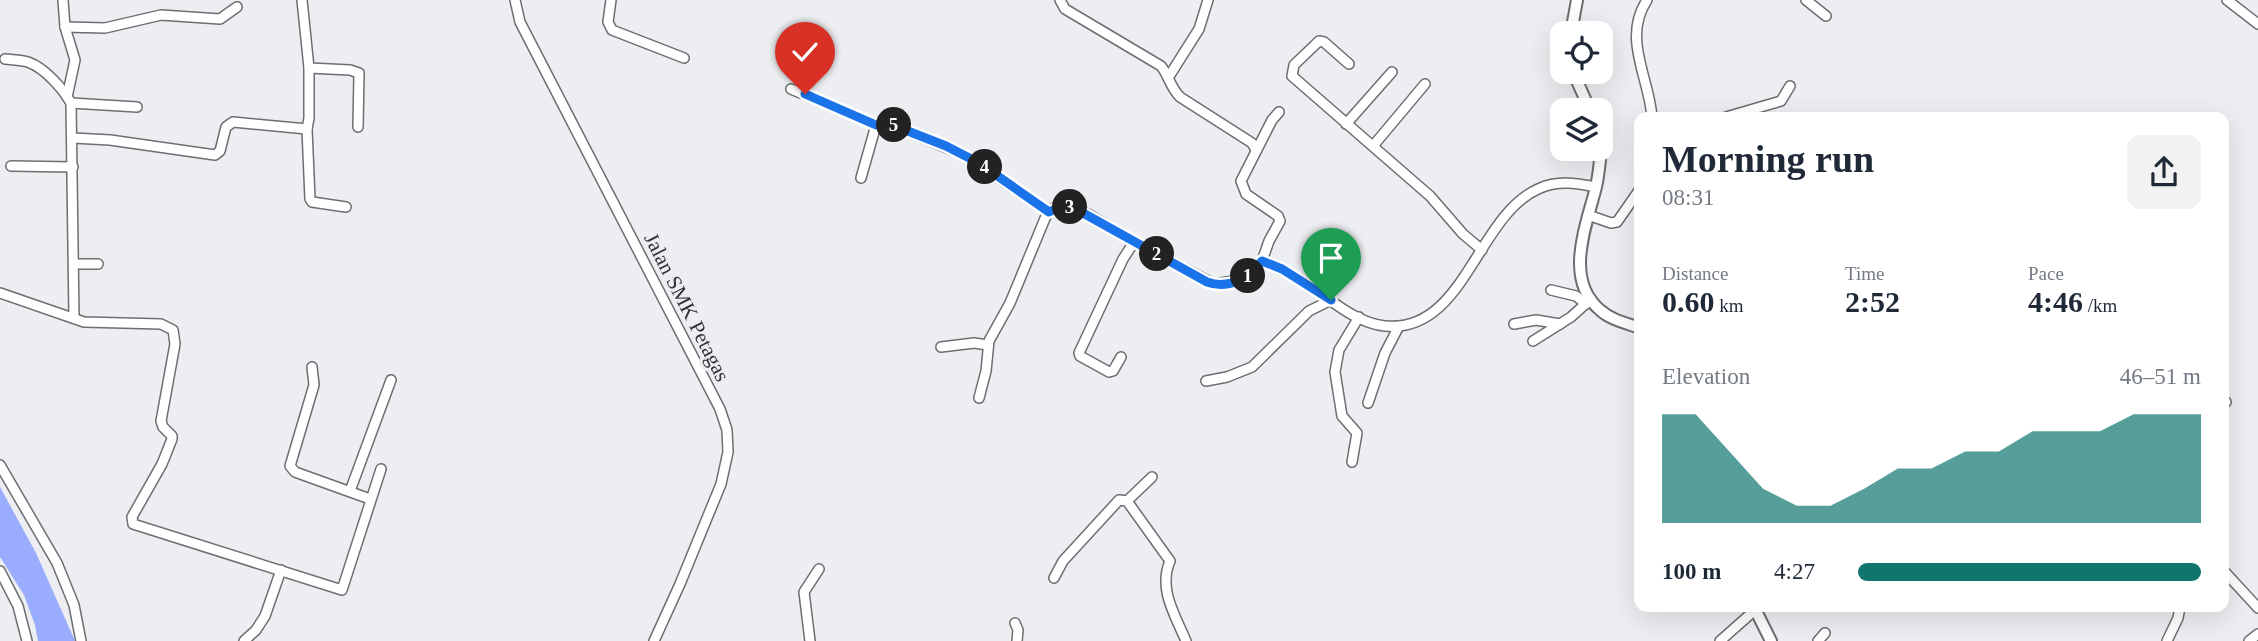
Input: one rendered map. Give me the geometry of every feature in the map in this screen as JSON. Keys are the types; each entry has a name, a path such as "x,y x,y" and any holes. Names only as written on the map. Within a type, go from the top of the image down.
{"main road":[{"path":"1573,21 1577,0"},
{"path":"1599,161 1580,259 1585,285 1589,301 1607,315 1634,326"},
{"path":"1756,612 1771,641"}],"street":[{"path":"63,0 65,27 75,60 69,100 73,138 74,318"},
{"path":"302,0 309,68 307,129 310,200 346,207"},
{"name":"Jalan SMK Petagas","path":"515,0 520,22 720,409 727,430 728,452 720,484 654,641"},
{"path":"611,0 608,22 612,30 684,58"},
{"path":"1060,0 1065,9 1161,66 1172,89 1180,97 1252,143 1256,150"},
{"path":"1168,78 1199,29 1209,0"},
{"path":"1647,0 1636,24 1635,40 1651,112"},
{"path":"1806,0 1826,16"},
{"path":"2227,0 2258,24"},
{"path":"65,27 105,28 161,15 220,19 237,7"},
{"path":"1349,64 1324,42 1319,41 1294,65 1292,76 1430,196 1463,234 1482,250"},
{"path":"5,59 35,65 69,100 137,107"},
{"path":"309,68 359,73 358,127"},
{"path":"1346,124 1392,72"},
{"path":"1373,146 1425,84"},
{"path":"1743,112 1781,101 1790,86"},
{"path":"791,89 876,125 890,124 972,159 1049,212"},
{"path":"979,398 986,371 988,345 1010,303 1049,212 1060,207 1074,208 1214,284 1240,280 1249,275 1262,261 1280,221 1278,216 1246,194 1241,181 1272,120 1279,112"},
{"path":"73,138 110,140 215,155 222,147 226,127 233,122 307,129"},
{"path":"861,178 876,125"},
{"path":"11,166 73,167"},
{"path":"1262,261 1282,269 1372,323 1413,325 1430,316 1468,271 1515,206 1536,190 1569,182 1596,187"},
{"path":"1588,215 1611,223 1617,222 1634,200"},
{"path":"1121,357 1113,371 1109,372 1079,353 1133,242"},
{"path":"74,264 98,264"},
{"path":"1551,290 1589,301"},
{"path":"0,293 97,324 161,324 173,330 174,344 160,421 172,439 162,464 132,517 133,524 342,590 381,469"},
{"path":"1206,381 1227,377 1252,367 1309,311 1331,300"},
{"path":"1533,341 1589,301"},
{"path":"1352,462 1357,433 1342,416 1335,372 1339,350 1359,317"},
{"path":"1514,324 1536,320 1560,324"},
{"path":"1367,403 1385,353 1399,326"},
{"path":"941,347 974,343 988,345"},
{"path":"312,368 314,385 290,466 295,472 370,499"},
{"path":"350,491 391,380"},
{"path":"0,465 57,563 77,613 81,641"},
{"path":"1127,501 1152,477"},
{"path":"1054,578 1063,561 1119,500 1127,501 1170,561 1165,573 1166,591 1186,641"},
{"path":"810,641 804,592 820,569"},
{"path":"246,639 256,630 265,615 282,570"},
{"path":"0,571 18,606 27,641"},
{"path":"2229,576 2258,608"},
{"path":"1720,641 1752,612"},
{"path":"2166,641 2179,612"},
{"path":"1015,622 1018,630 1017,641"},
{"path":"2249,641 2258,634"}],"water":[{"path":"0,487 36,553 75,641 38,641 24,595 0,557"}],"route":[{"path":"805,94 876,125 890,124 946,146 979,163 1049,212 1054,208 1066,206 1090,215 1207,282 1222,284 1240,280 1262,261 1282,269 1331,300"}]}
